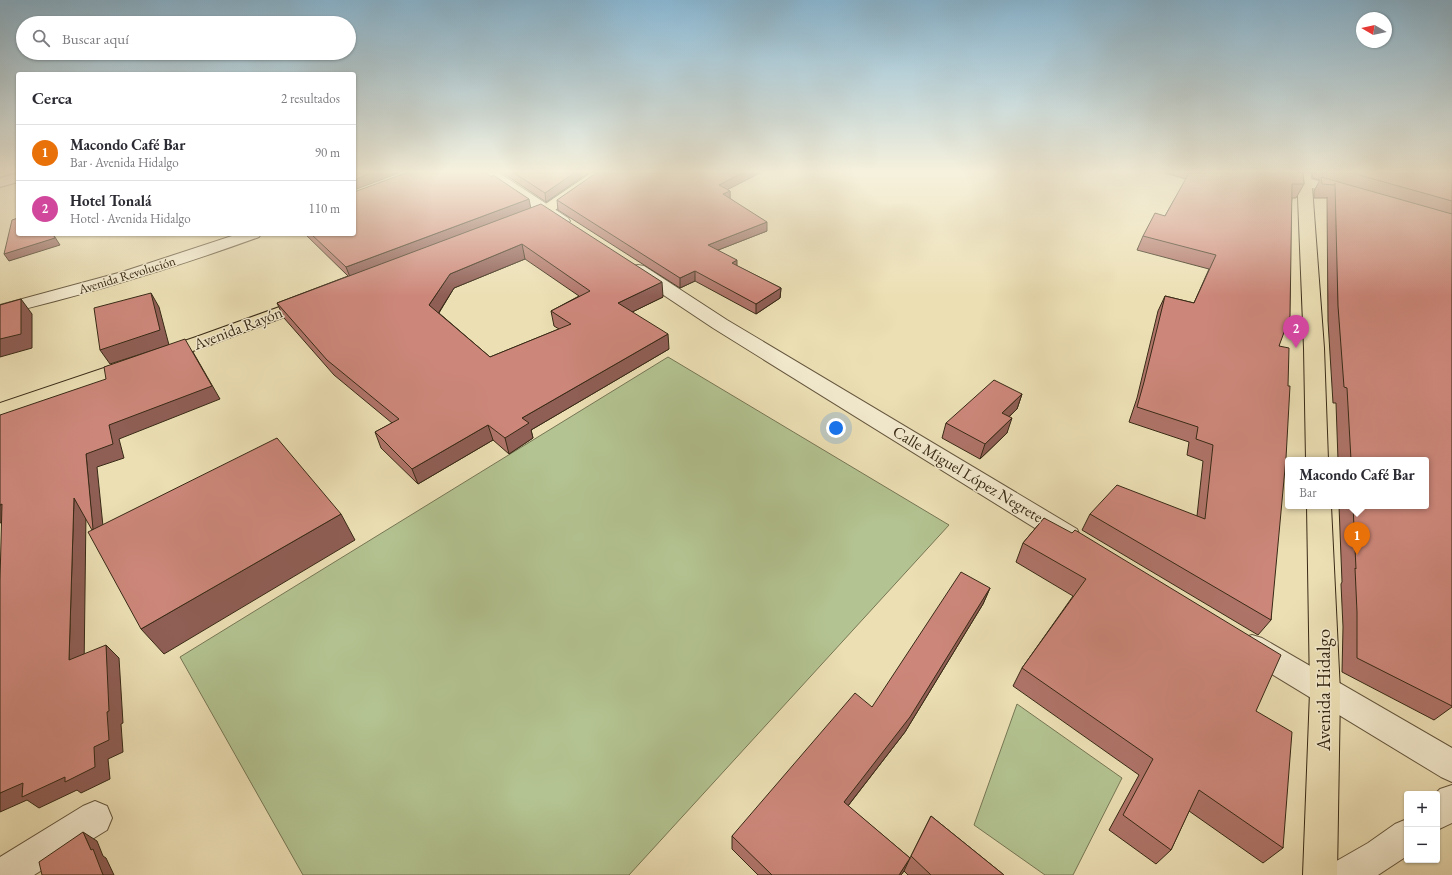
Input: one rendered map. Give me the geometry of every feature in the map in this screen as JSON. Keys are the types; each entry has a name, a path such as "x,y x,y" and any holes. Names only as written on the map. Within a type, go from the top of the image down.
{"main road":[{"path":"508,224 536,214"},
{"path":"1306,214 1314,348 1317,457"},
{"name":"Avenida Rayón","path":"0,411 203,341 322,296"},
{"name":"Avenida Hidalgo","path":"1319,509 1325,692 1320,875"}],"street":[{"path":"552,214 578,231"},
{"name":"Avenida Revolución","path":"0,310 62,295 205,252 248,236"},
{"name":"Calle Miguel López Negrete","path":"623,261 720,324 1087,547"},
{"path":"1237,638 1325,692 1452,766"},
{"path":"1440,811 1452,801"},
{"path":"2,875 95,818"},
{"path":"1345,875 1380,855 1404,838"}],"green space":[{"path":"668,357 949,525 629,875 303,875 180,657"},
{"path":"1017,704 1122,778 1073,875 1045,875 974,825"}],"building":[{"path":"356,214 489,214 346,267 313,236 356,236"},
{"path":"515,214 556,214 662,282 618,303 668,334 522,418 529,423 505,438 488,425 412,469 375,432 399,419 327,360 277,303","holes":["522,244 590,291 551,311 571,324 490,357 429,305 450,274"]},
{"path":"579,214 754,214 767,222 708,245 737,260 732,263 781,288 756,304 695,271 680,278"},
{"path":"1155,214 1165,216 1166,214 1292,214 1290,316 1279,346 1289,348 1288,386 1290,386 1286,457 1271,620 1090,514 1117,485 1205,519 1213,445 1196,439 1198,427 1137,407 1165,296 1194,303 1216,255 1143,236"},
{"path":"1336,214 1452,214 1452,706 1357,658 1355,568 1356,569 1353,509 1429,509 1429,457 1351,457 1347,388 1344,387 1338,306"},
{"path":"16,219 16,236 54,236 55,238 4,254 12,220"},
{"path":"151,293 160,330 100,350 94,308"},
{"path":"21,299 21,334 0,339 0,305"},
{"path":"185,339 212,386 109,425 113,444 86,454 92,530 74,498 69,660 106,645 109,740 94,747 95,767 65,782 65,777 22,797 23,783 0,793 0,580 2,504 0,505 0,415 106,379 104,367"},
{"path":"994,380 1022,394 1002,413 1012,418 985,444 946,423"},
{"path":"277,438 341,514 141,629 88,532"},
{"path":"1044,518 1072,533 1075,530 1281,655 1256,711 1292,732 1283,848 1199,790 1171,850 1123,815 1153,759 1022,668 1086,579 1023,543"},
{"path":"961,572 990,588 910,717 844,802 910,858 899,875 772,875 732,836 855,693 872,707"},
{"path":"931,816 1004,875 931,875 911,856"},
{"path":"83,832 91,850 93,849 103,875 42,875 39,862"}],"place":[{"name":"Hotel Tonalá","path":"1296,348"},
{"name":"Macondo Café Bar","path":"1357,555"}]}
